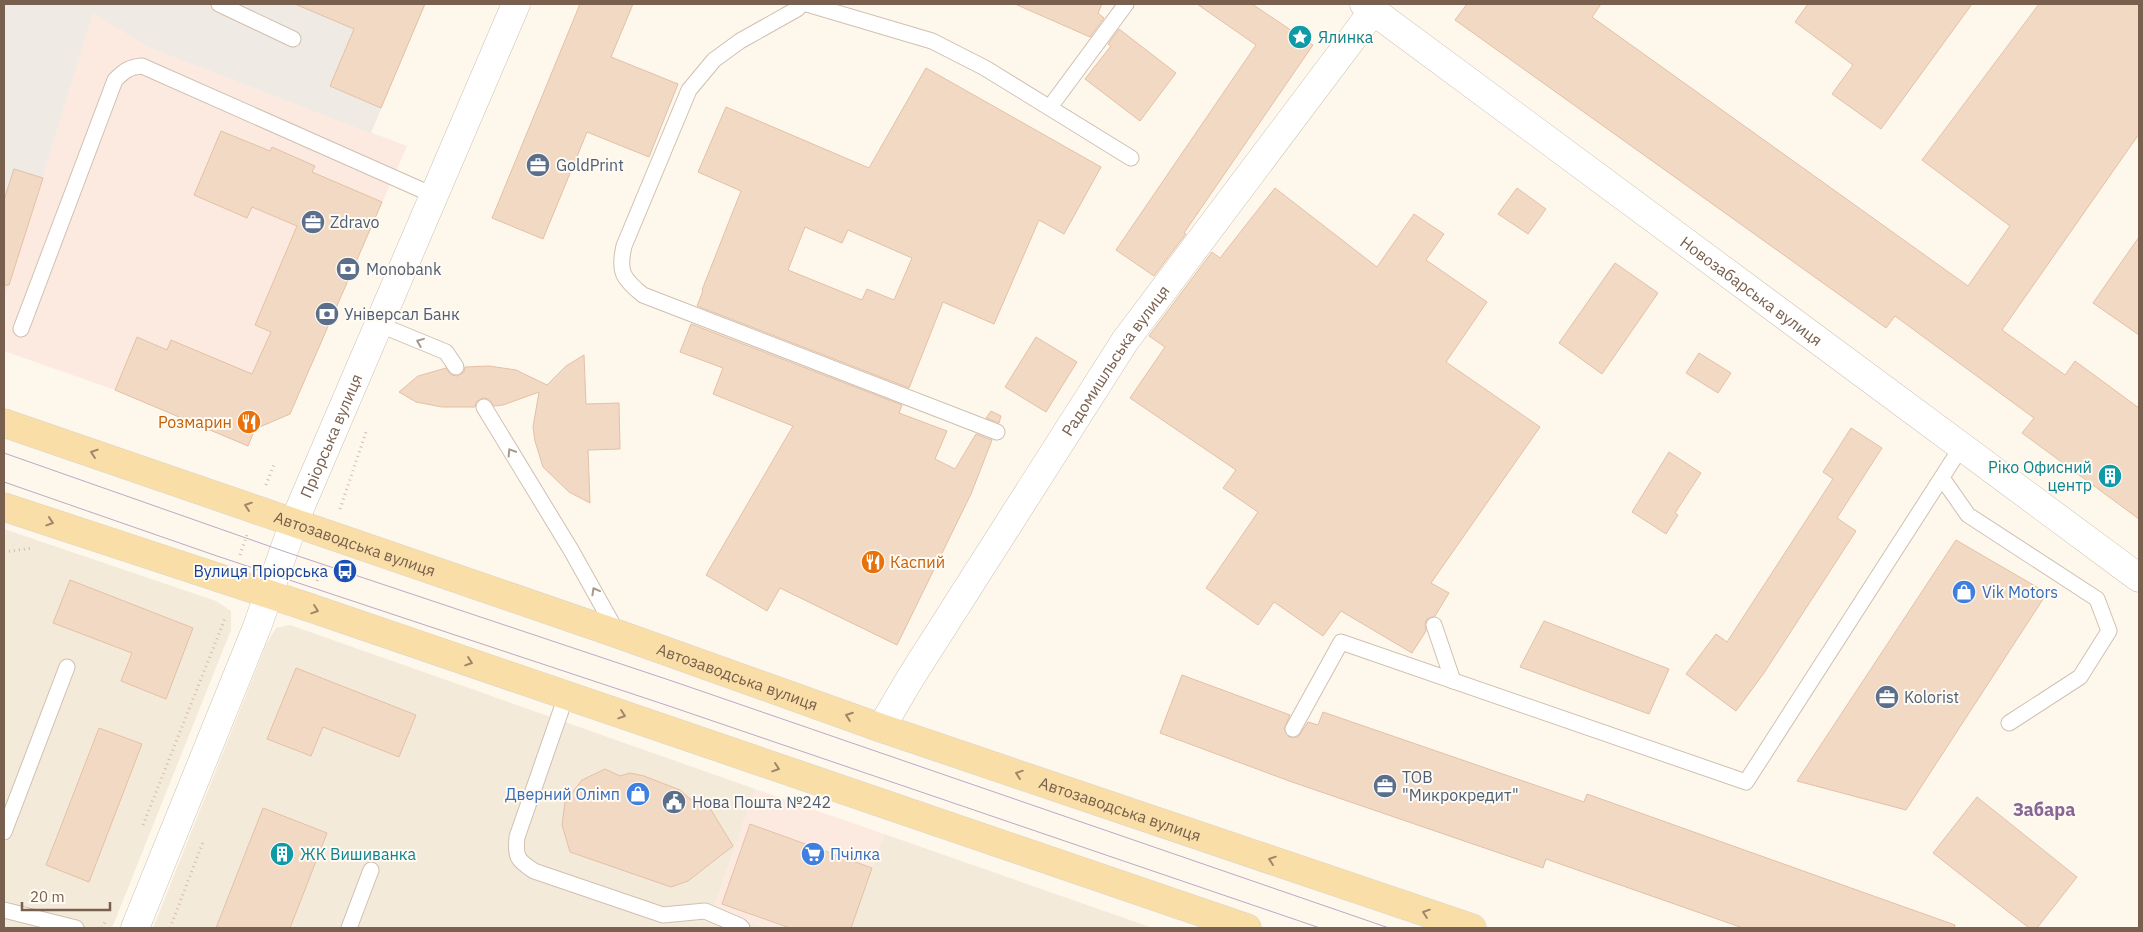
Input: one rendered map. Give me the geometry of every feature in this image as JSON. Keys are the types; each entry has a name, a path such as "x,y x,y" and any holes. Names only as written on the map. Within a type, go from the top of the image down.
{"main road":[{"name":"Автозаводська вулиця","path":"4,423 618,634 881,728 1472,928"},
{"path":"4,507 269,595 1247,928"}],"street":[{"name":"Пріорська вулиця","path":"135,928 269,595 294,522 516,4"},
{"name":"Новозабарська вулиця","path":"1369,7 2139,578"},
{"name":"Радомишльська вулиця","path":"881,728 911,676 1125,341 1369,7"}],"lane":[{"path":"219,4 293,39"},
{"path":"802,4 740,41 714,60 689,90 624,246 620,263 624,275 631,285 643,294 997,432"},
{"path":"807,4 932,41 985,68 1131,158"},
{"path":"1050,107 1126,4"},
{"path":"21,329 115,80 124,70 132,67 142,66 434,196"},
{"path":"378,324 446,352 456,367"},
{"path":"484,407 572,550 618,634"},
{"path":"1293,729 1341,642 1746,782 1962,446"},
{"path":"1942,478 1968,514 2097,599 2109,631 2080,677 2009,723"},
{"path":"1434,625 1453,681"},
{"path":"4,832 67,667"},
{"path":"566,696 517,837 516,853 522,863 534,871 663,915 705,911 742,928"},
{"path":"349,928 371,870"},
{"path":"4,910 76,928"}],"path":[{"path":"4,552 39,547"},
{"path":"142,827 226,616"},
{"path":"102,928 106,919"}],"shaded area":[{"path":"4,4 425,4 371,133 150,48 93,13 4,302"},
{"path":"93,12 150,48 407,146 290,414 255,429 248,446 115,390 4,351 4,302"},
{"path":"4,529 216,601 231,611 231,630 112,928 4,928"},
{"path":"290,625 755,789 714,908 766,928 153,928 266,645 276,628"},
{"path":"755,789 884,834 850,928 766,928 714,908"},
{"path":"884,834 1153,928 850,928"}],"building":[{"path":"295,4 425,4 381,108 330,86 354,29"},
{"path":"580,4 633,4 611,57 678,84 649,157 587,132 543,239 492,218"},
{"path":"1015,4 1102,4 1098,13 1104,18 1090,37"},
{"path":"1197,4 1252,4 1313,45 1184,233 1186,234 1154,276 1116,250 1256,45"},
{"path":"1467,4 1601,4 1592,17 1968,286 2010,226 1922,160 2039,4 2139,4 2139,134 2002,330 2065,375 2075,361 2139,408 2139,519 2022,433 2034,418 1895,316 1886,328 1455,20"},
{"path":"1808,4 1972,4 1881,129 1832,94 1853,65 1795,22"},
{"path":"1119,29 1176,73 1140,121 1085,79 1111,46 1108,44"},
{"path":"926,68 1101,167 1064,234 1039,220 994,324 943,302 909,388 697,306 741,191 698,172 726,107 869,168","holes":["805,227 842,243 848,230 912,258 894,300 867,289 862,300 788,270"]},
{"path":"221,131 270,151 272,147 315,166 312,172 382,202 290,414 255,429 248,446 115,390 137,337 167,350 171,340 252,374 271,332 255,325 297,226 252,207 247,218 194,195"},
{"path":"14,169 43,178 9,285 4,285 4,200"},
{"path":"1275,188 1377,267 1414,214 1444,234 1426,260 1487,302 1446,362 1540,427 1431,583 1449,593 1435,616 1427,619 1425,624 1426,631 1412,653 1341,611 1323,636 1274,602 1258,625 1206,588 1258,512 1223,488 1236,470 1130,398 1165,347 1149,336 1212,252 1220,258"},
{"path":"1517,188 1546,209 1528,234 1498,214"},
{"path":"2139,237 2139,335 2093,303"},
{"path":"1615,263 1658,293 1602,374 1559,343"},
{"path":"691,324 902,405 899,413 947,431 935,459 955,469 976,434 992,440 971,494 897,645 780,588 767,611 706,575 793,426 713,394 723,368 680,352"},
{"path":"1036,337 1077,362 1046,412 1005,387"},
{"path":"1699,353 1731,373 1718,393 1686,373"},
{"path":"584,355 586,404 619,403 620,449 588,450 590,503 569,492 543,467 533,427 539,392 503,405 494,406 489,399 483,398 476,402 475,407 442,407 416,402 399,392 418,376 446,368 451,375 457,376 464,372 465,367 489,366 516,370 547,385 566,366"},
{"path":"991,411 1001,416 999,423 986,418"},
{"path":"1851,428 1882,448 1837,518 1856,531 1764,673 1736,711 1686,674 1716,634 1727,642 1833,479 1823,472"},
{"path":"1669,452 1701,473 1675,513 1678,515 1666,534 1632,512"},
{"path":"1956,540 2047,593 1906,810 1797,781"},
{"path":"70,580 193,628 166,699 121,681 132,653 53,623"},
{"path":"1544,621 1669,669 1649,714 1520,667"},
{"path":"296,668 416,715 399,757 323,727 311,756 267,739"},
{"path":"1182,675 1290,715 1284,729 1289,737 1298,737 1308,722 1318,725 1323,712 1584,802 1587,794 1955,925 1954,928 1743,928 1546,859 1543,868 1292,782 1160,733"},
{"path":"99,728 142,744 89,882 46,865"},
{"path":"605,769 620,776 630,773 644,776 680,790 690,799 708,805 733,846 688,881 671,887 570,852 562,825 565,802 582,780"},
{"path":"1977,797 2077,877 2037,928 2029,928 1933,853"},
{"name":"ЖК Вишиванка","path":"263,808 327,833 290,928 216,928"},
{"path":"750,824 872,868 851,928 790,928 722,904"}],"tram line":[{"path":"4,453 283,551 675,682 1389,928"},
{"path":"4,482 217,556 666,705 1320,928"}],"place":[{"name":"Ялинка","path":"1300,37"},
{"name":"GoldPrint","path":"538,165"},
{"name":"Zdravo","path":"313,222"},
{"name":"Monobank","path":"348,269"},
{"name":"Універсал Банк","path":"327,314"},
{"name":"Розмарин","path":"249,422"},
{"name":"Ріко Офисний центр","path":"2110,476"},
{"name":"Каспий","path":"873,562"},
{"name":"Вулиця Пріорська","path":"345,571"},
{"name":"Vik Motors","path":"1964,592"},
{"name":"Kolorist","path":"1887,697"},
{"name":"ТОВ \"Микрокредит\"","path":"1385,786"},
{"name":"Дверний Олімп","path":"638,794"},
{"name":"Нова Пошта №242","path":"674,802"},
{"name":"ЖК Вишиванка","path":"282,854"},
{"name":"Пчілка","path":"813,854"}],"district":[{"name":"Забара","path":"2044,810"}]}
